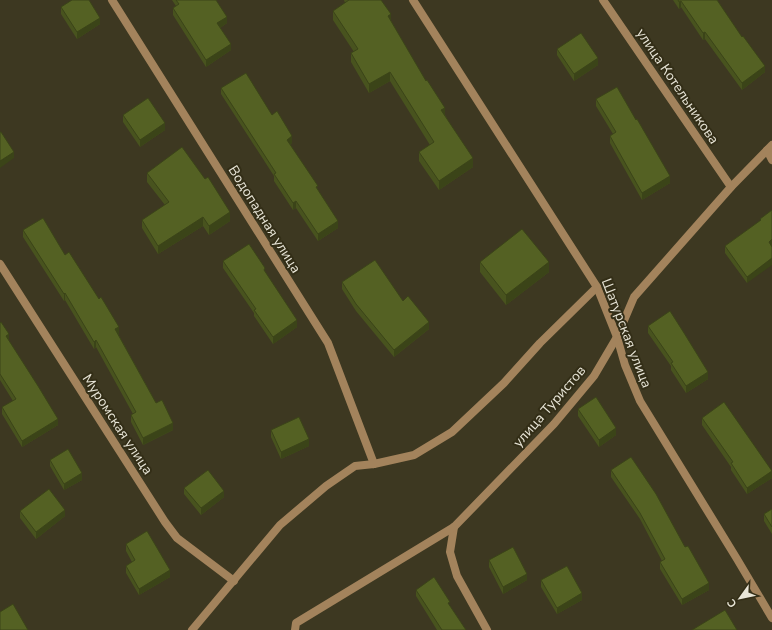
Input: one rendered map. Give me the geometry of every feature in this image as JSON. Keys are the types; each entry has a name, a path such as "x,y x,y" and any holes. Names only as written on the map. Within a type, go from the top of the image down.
{"street":[{"name":"Водопадная улица","path":"112,0 328,343 374,464"},
{"name":"Шатурская улица","path":"413,0 597,287 640,401 772,618"},
{"name":"улица Котельникова","path":"603,0 731,187"},
{"path":"769,148 772,160"},
{"name":"улица Туристов","path":"295,630 296,623 454,527 554,424 594,376 617,337 634,297 731,187 769,148"},
{"name":"Муромская улица","path":"0,264 165,522 177,538 234,581"},
{"path":"192,630 280,525 326,486 355,466 374,464 414,455 452,432 504,382 540,343 597,287"},
{"path":"454,527 450,552 457,576 487,630"}],"building":[{"path":"72,0 89,0 100,18 77,32 61,7"},
{"path":"176,0 216,0 227,17 217,23 231,44 206,60 173,8 179,4"},
{"path":"349,0 381,0 391,14 388,16 426,81 427,80 445,108 441,110 473,158 439,181 419,152 434,142 390,72 369,84 351,53 358,49 333,11"},
{"path":"678,0 717,0 742,37 743,36 765,66 742,83 705,32 703,33 681,1 679,2"},
{"path":"581,33 598,58 574,74 557,49"},
{"path":"246,73 272,115 277,111 292,136 287,140 318,186 316,187 338,221 318,234 296,201 293,203 274,174 276,173 221,88"},
{"path":"617,87 670,176 642,193 610,136 616,132 596,99"},
{"path":"148,98 165,123 140,140 123,115"},
{"path":"0,132 14,152 0,161"},
{"path":"182,147 205,179 208,177 230,212 209,226 203,217 158,246 142,220 169,202 147,173"},
{"path":"772,210 772,239 769,242 772,247 772,258 747,277 725,246 761,220 760,219"},
{"path":"43,218 65,255 69,252 99,299 101,297 119,327 115,329 156,403 162,400 173,423 143,438 131,415 136,412 96,340 94,342 65,293 64,294 23,230"},
{"path":"522,229 549,262 506,295 480,262"},
{"path":"249,244 265,268 264,270 297,320 273,337 223,261"},
{"path":"375,260 403,301 408,296 429,322 394,350 356,304 342,282"},
{"path":"670,311 708,372 686,386 671,363 673,362 648,326"},
{"path":"1,322 9,334 6,336 58,419 22,441 2,407 16,399 0,374"},
{"path":"596,397 616,428 599,440 578,409"},
{"path":"724,402 772,471 747,488 731,463 733,462 702,418"},
{"path":"299,417 309,439 281,452 271,430"},
{"path":"68,449 82,473 64,484 50,460"},
{"path":"631,457 656,494 685,547 688,546 709,583 682,599 660,562 665,559 640,513 611,470"},
{"path":"208,470 224,491 201,508 184,488"},
{"path":"49,489 65,510 36,532 20,511"},
{"path":"772,509 772,527 764,514"},
{"path":"147,531 170,570 139,589 126,566 135,560 126,544"},
{"path":"513,547 527,574 503,587 489,560"},
{"path":"567,566 582,593 557,608 541,580"},
{"path":"434,577 450,602 448,603 466,630 442,630 416,590"},
{"path":"13,604 28,630 0,630 0,612"},
{"path":"725,610 737,630 692,630"}]}
